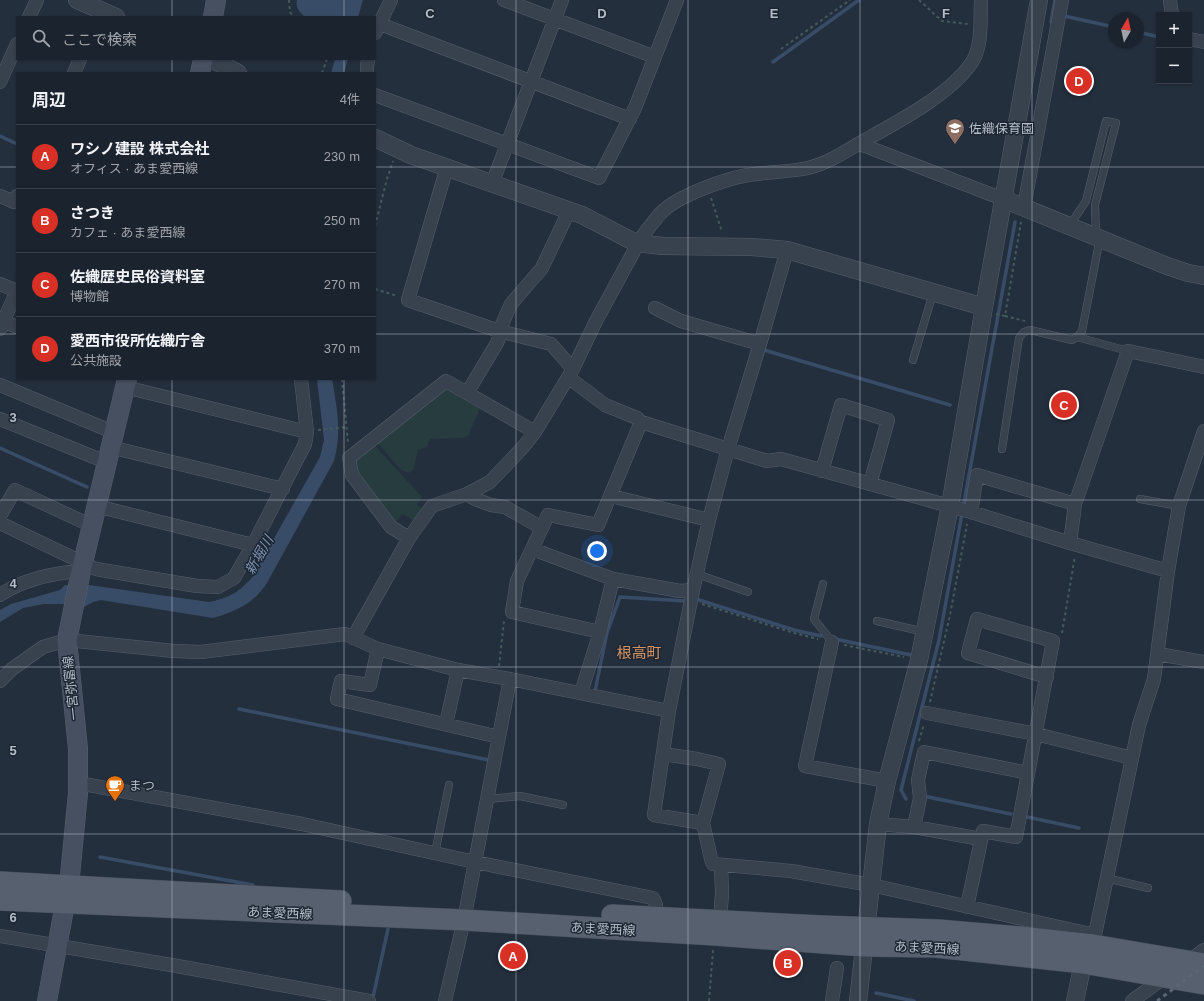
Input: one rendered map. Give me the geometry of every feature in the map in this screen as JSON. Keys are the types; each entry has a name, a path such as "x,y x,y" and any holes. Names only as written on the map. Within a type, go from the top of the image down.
{"main road":[{"path":"213,16 216,0"},
{"path":"200,72 203,60"},
{"name":"一宮弥富線","path":"48,1001 67,895 78,793 78,749 67,640 81,571 110,447 135,384"},
{"name":"あま愛西線","path":"0,882 67,895"},
{"name":"あま愛西線","path":"0,900 67,895 465,914 865,937 936,947 1090,948 1199,958"},
{"name":"あま愛西線","path":"465,914 656,917 717,928"},
{"name":"あま愛西線","path":"1090,948 1165,977 1204,984"}],"street":[{"path":"29,16 37,0"},
{"path":"77,0 105,15"},
{"path":"391,0 377,28 531,81 630,118"},
{"path":"504,0 655,57"},
{"path":"492,184 562,0"},
{"path":"376,95 599,178 635,108 677,0"},
{"path":"353,638 409,538 432,506 467,494 490,482 535,432 570,373 596,321 634,253 636,243 662,211 675,202 707,187 747,176 809,168 830,160 911,114 944,90 960,76 972,61 978,44 981,0"},
{"path":"858,1001 878,824 887,781 919,660 952,507 984,308 1039,0"},
{"path":"1024,207 1062,0"},
{"path":"1170,0 1172,12"},
{"path":"1192,40 1204,42"},
{"path":"0,82 16,46"},
{"path":"74,72 80,60"},
{"path":"213,60 236,72"},
{"path":"367,72 366,67 368,60"},
{"path":"376,138 397,148 492,184 582,215 636,243 663,246 752,247 787,250 984,308"},
{"path":"860,144 1024,207 1167,266 1188,273 1204,276"},
{"path":"447,167 408,300 500,331 551,344 570,373 605,405 636,418 641,422 767,461 781,459 969,511 1073,544 1168,571"},
{"path":"0,196 14,202 16,198"},
{"path":"468,393 497,342 511,304 542,268 569,211"},
{"path":"703,823 654,815 669,711 692,595 709,520 728,449 787,250"},
{"path":"0,284 16,291"},
{"path":"16,293 1,324 16,327"},
{"path":"655,308 681,322 760,344"},
{"path":"1073,544 1075,504 1128,351 1204,367"},
{"path":"0,595 26,581 64,572 96,569 196,586 218,587 234,578 253,545 311,431 301,380"},
{"path":"409,538 391,527 352,475 349,458 446,381 535,432"},
{"path":"135,384 311,431"},
{"path":"0,385 110,447"},
{"path":"822,471 841,405 888,420 870,484"},
{"path":"0,419 282,489"},
{"path":"600,632 512,612 517,581 548,515 598,525 641,422"},
{"path":"1075,1001 1090,948 1106,878 1138,725 1154,679 1168,571 1179,506 1203,437"},
{"path":"969,511 977,476 1075,504"},
{"path":"0,516 15,490 92,526"},
{"path":"467,494 475,499 491,505 505,507 542,528"},
{"path":"611,496 709,520"},
{"path":"96,506 253,545"},
{"path":"0,523 81,571"},
{"path":"532,549 613,579 680,591 692,595"},
{"path":"581,693 600,632 613,579"},
{"path":"967,908 983,831 1016,837 1047,677 1053,642 977,619 968,653 1047,677"},
{"path":"0,681 12,669 43,647 67,640 174,651 201,652 345,634 378,648 458,670 669,711"},
{"path":"832,642 805,766 887,781"},
{"path":"378,648 370,685 341,681 337,699 499,737"},
{"path":"1158,654 1204,662"},
{"path":"446,724 458,670"},
{"path":"445,1001 465,914 488,799 499,737 504,678"},
{"path":"927,713 1036,734 1132,758"},
{"path":"914,827 920,798 918,780 924,752 1028,773"},
{"path":"663,754 698,759 719,764 703,823 713,864 791,871 871,885 967,908 1090,948"},
{"path":"78,783 302,824 475,862 653,898 656,905 656,917"},
{"path":"878,824 914,827 981,839"},
{"path":"717,928 722,894 721,865"},
{"path":"0,938 57,945 369,1001"},
{"path":"832,1001 837,968"},
{"path":"1132,1001 1165,977"}],"lane":[{"path":"1002,449 1019,338 1024,332 1030,330 1072,340 1082,331 1098,237 1095,205 1116,123 1106,121 1086,201 1070,226"},
{"path":"913,360 933,293"},
{"path":"1077,337 1128,351"},
{"path":"1140,499 1179,506"},
{"path":"697,574 748,592"},
{"path":"823,584 814,619 832,642"},
{"path":"877,621 925,632"},
{"path":"435,853 449,785"},
{"path":"488,799 520,796 563,805"},
{"path":"1106,878 1148,888"}],"path":[{"path":"289,0 290,12 293,16"},
{"path":"782,49 850,0"},
{"path":"919,0 942,21 979,26"},
{"path":"322,72 327,60"},
{"path":"376,222 387,178 397,148"},
{"path":"707,187 727,247"},
{"path":"1024,207 1004,315 1028,322"},
{"path":"376,289 408,300"},
{"path":"342,380 349,458"},
{"path":"311,431 346,427"},
{"path":"918,744 945,641 969,511"},
{"path":"1053,642 1062,636 1073,544"},
{"path":"692,595 794,633 919,660"},
{"path":"504,678 505,616 512,612"},
{"path":"708,1001 717,928"}],"green space":[{"path":"443,389 451,389 480,406 469,435 464,438 430,439 427,447 418,450 413,470 409,473 401,470 377,442"},
{"path":"373,444 422,497 417,504 422,509 413,520 402,514 393,526 355,476 354,463"}],"water":[{"path":"297,0 363,0 358,16 304,16 297,8"},
{"path":"335,60 348,60 344,72 331,72"},
{"path":"317,380 332,380 338,420 338,439 334,461 268,581 258,595 245,605 230,613 213,618 101,600 84,607 61,604 44,604 23,608 0,622 0,610 11,604 60,590 65,585 89,585 209,602 227,597 251,579 320,457 324,440"}],"waterway":[{"path":"773,62 859,0"},
{"path":"1051,22 1055,0"},
{"path":"1064,16 1108,26"},
{"path":"1144,33 1156,36"},
{"path":"0,136 16,144"},
{"path":"906,799 901,790 939,640 1015,222"},
{"path":"764,350 950,405"},
{"path":"0,448 87,487"},
{"path":"595,691 607,633 620,597 686,601"},
{"path":"696,599 794,630 821,636"},
{"path":"835,639 911,655"},
{"path":"239,709 489,760"},
{"path":"928,797 1011,814"},
{"path":"1027,817 1079,828"},
{"path":"100,857 253,885"},
{"path":"373,997 388,929"},
{"path":"876,993 914,1001"}],"railway":[{"path":"1157,1001 1204,966"}],"place":[{"name":"愛西市役所佐織庁舎","path":"1079,81"},
{"name":"佐織保育園","path":"955,145"},
{"name":"佐織歴史民俗資料室","path":"1064,405"},
{"name":"まつ","path":"115,802"},
{"name":"ワシノ建設 株式会社","path":"513,956"},
{"name":"さつき","path":"788,963"}],"district":[{"name":"根高町","path":"639,652"}],"water label":[{"name":"新堀川","path":"259,555"}]}
